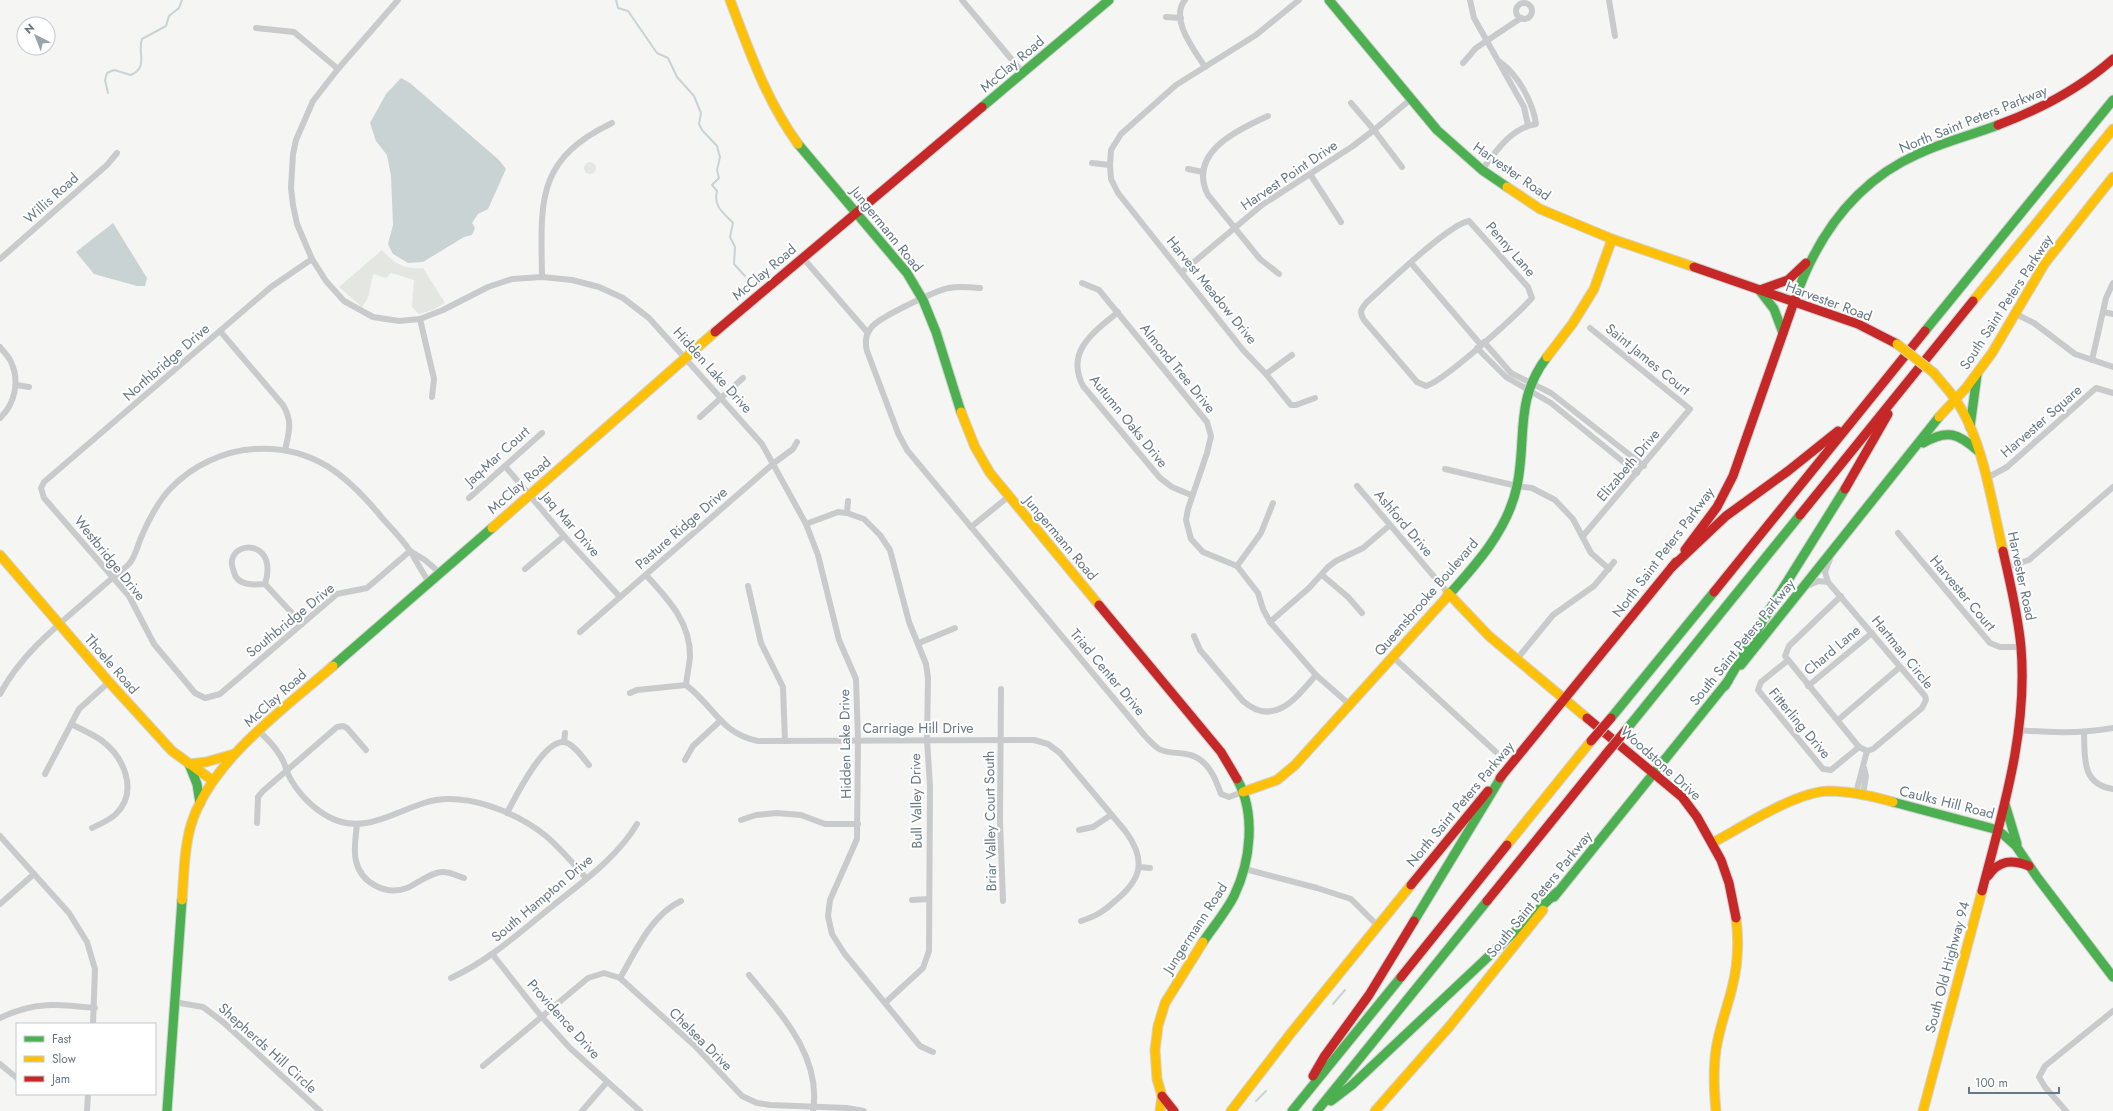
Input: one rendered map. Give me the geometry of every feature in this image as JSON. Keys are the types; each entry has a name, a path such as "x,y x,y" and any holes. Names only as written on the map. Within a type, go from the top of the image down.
{"main road":[{"name":"Jungermann Road","path":"730,0 761,80 776,113 800,147 908,273 923,300 936,332 968,434 990,473 1008,497 1221,752 1243,792 1248,814 1250,836 1244,869 1239,885 1228,905 1181,975 1165,1003 1158,1026 1155,1050 1157,1079 1162,1096 1174,1111"},
{"name":"McClay Road","path":"167,1111 186,847 192,821 212,780 235,753 259,731 686,357 1109,0"},
{"name":"Harvester Road","path":"1329,0 1437,130 1482,170 1540,209 1612,239 1858,324 1897,344 1917,358 1934,373 1956,400 1970,427 1979,452 2016,608 2021,647 2022,703 2020,730 2014,769 1998,830"},
{"name":"North Saint Peters Parkway","path":"1231,1111 1284,1042 1672,567 1707,521 1727,490 1741,455 1809,260 1840,212 1864,188 1891,168 1931,148 2055,101 2083,85 2113,59"},
{"path":"1294,1109 2113,100"},
{"path":"1317,1111 2113,129"},
{"name":"South Saint Peters Parkway","path":"1375,1111 1448,1027 1655,774 1916,447 1978,373 2016,314 2045,263 2113,178"},
{"name":"Queensbrooke Boulevard","path":"1243,792 1277,780 1295,765 1393,657 1448,593 1476,564 1492,542 1508,512 1517,486 1520,428 1523,410 1530,387 1547,356 1573,323 1594,289 1612,239"},
{"path":"1783,333 1774,309 1760,290 1788,280 1809,260"},
{"path":"1970,427 1978,373"},
{"path":"1724,686 1755,632 1869,449 1900,391"},
{"path":"1672,567 1726,516 1788,471 1857,416"},
{"path":"1916,447 1934,436 1947,433 1956,435 1966,440 1979,452"},
{"name":"Thoele Road","path":"0,555 109,682 172,751 212,780"},
{"name":"Woodstone Drive","path":"1448,593 1476,624 1682,797 1702,821 1714,842 1735,901 1738,927 1738,955 1734,981 1715,1053 1713,1080 1716,1111"},
{"path":"200,803 197,784 189,764 206,762 235,753"},
{"path":"1294,1109 1324,1057 1369,995 1503,774"},
{"name":"Caulks Hill Road","path":"1714,842 1795,799 1824,792 1860,793 1998,830 2011,840 2021,852 2029,866 2113,977"},
{"path":"2005,802 2010,826 2021,852"},
{"name":"South Old Highway 94","path":"1923,1111 1998,830"},
{"path":"1984,885 1996,866 2007,860 2016,860 2029,866"},
{"path":"1317,1111 1352,1084 1557,892"},
{"name":"Jungermann Road","path":"1160,1111 1162,1096"}],"street":[{"name":"Hidden Lake Drive","path":"398,0 338,69 313,101 301,126 293,154 291,188 297,224 312,259 341,297 357,310 374,317 399,321 420,319 443,310 488,286 512,279 542,277 572,280 599,287 623,298 649,318 686,357 762,444 774,463 806,524 818,555 847,662 856,679 858,740 857,839 830,900 828,916 832,934 844,952 886,1002 920,1046 933,1052"},
{"path":"962,0 1023,73"},
{"path":"1185,0 1183,2 1181,18 1184,34 1205,67"},
{"name":"Harvest Meadow Drive","path":"1299,0 1256,35 1176,84 1121,134 1111,150 1110,165 1111,179 1118,193 1244,350 1291,405 1296,405 1315,398"},
{"path":"1470,0 1474,18 1486,40 1500,62 1507,68 1530,102 1534,112 1536,124 1528,126 1509,138 1482,170"},
{"path":"1609,0 1615,36"},
{"path":"1166,17 1181,18"},
{"path":"1463,62 1486,40 1521,18"},
{"path":"256,28 294,32 338,69"},
{"path":"1500,62 1502,70 1524,107 1528,126"},
{"name":"Harvest Point Drive","path":"1182,272 1262,205 1374,130 1411,99"},
{"path":"1351,103 1402,167"},
{"path":"1268,116 1253,123 1211,151 1204,165 1203,172 1205,188 1208,196 1266,266 1279,274"},
{"path":"542,277 541,220 547,182 554,168 564,157 594,131 612,123"},
{"name":"Willis Road","path":"0,259 107,165 117,153"},
{"path":"1092,163 1110,165"},
{"path":"1188,169 1203,172"},
{"path":"1310,174 1341,222"},
{"name":"Penny Lane","path":"1469,221 1476,226 1528,287 1532,298 1480,345 1438,380 1426,386 1417,382 1361,315 1364,306 1411,263 1461,222 1469,221"},
{"path":"803,258 868,333 879,320 948,288 980,288"},
{"name":"Northbridge Drive","path":"41,488 44,482 271,287 312,259"},
{"path":"1411,263 1480,345 1502,374 1530,387 1551,393 1644,466"},
{"name":"Almond Tree Drive","path":"1082,283 1099,290 1207,422 1210,436 1207,453 1191,495 1186,520 1191,539 1203,552 1237,566 1258,593 1263,610 1270,622 1316,675 1349,704"},
{"path":"2092,360 2106,298 2113,283"},
{"name":"Autumn Oaks Drive","path":"1118,312 1086,340 1079,355 1079,378 1083,386 1160,478 1172,487 1191,495"},
{"path":"2103,312 2113,314"},
{"path":"2016,314 2034,323 2070,351 2113,367"},
{"path":"420,319 434,379 432,397"},
{"name":"Saint James Court","path":"1590,328 1690,409"},
{"path":"220,332 283,405 288,414 290,424 285,450"},
{"name":"Triad Center Drive","path":"868,333 866,344 867,351 902,442 971,527 1145,736 1159,749 1175,754 1187,754 1201,760 1214,775 1221,794 1229,797 1243,792"},
{"path":"1480,345 1511,373 1551,403 1637,473"},
{"path":"0,347 11,362 16,384 13,400 0,418"},
{"path":"1266,374 1292,355"},
{"path":"700,417 743,378"},
{"path":"16,384 28,387"},
{"name":"Harvester Square","path":"1985,479 2007,467 2096,388 2113,393"},
{"name":"Elizabeth Drive","path":"1583,536 1644,466 1690,409"},
{"name":"Jaq-Mar Court","path":"469,498 542,433"},
{"name":"Pasture Ridge Drive","path":"580,632 793,448 797,442"},
{"path":"0,694 10,676 26,655 133,559 149,520 159,502 170,488 186,474 204,463 226,454 245,449 269,448 285,450 318,460 335,470 368,500 410,551 417,566 430,582"},
{"name":"Jaq Mar Drive","path":"506,466 564,536 620,597"},
{"path":"1445,469 1517,486 1532,488 1555,500 1573,519 1591,552 1609,569"},
{"name":"Ashford Drive","path":"1358,486 1448,593"},
{"path":"2006,566 2029,560 2113,487"},
{"name":"Westbridge Drive","path":"41,488 44,498 129,596 154,644 195,693 205,698"},
{"path":"971,527 1008,497"},
{"path":"806,524 837,513 847,513 848,501"},
{"path":"1237,566 1261,533 1273,504"},
{"name":"Bull Valley Drive","path":"847,513 864,519 870,524 890,550 909,622 919,643 926,664 928,678 927,740 930,786 929,951 924,968 886,1002"},
{"path":"1270,622 1309,588 1336,561 1363,548 1390,525"},
{"name":"Harvester Court","path":"1898,532 1990,643 2000,648 2021,647"},
{"path":"525,569 564,536"},
{"path":"245,547 257,549 265,555 269,564 265,584 254,585 241,582 235,577 232,561 235,553 245,547"},
{"path":"410,551 425,560 440,573"},
{"name":"Southbridge Drive","path":"205,698 220,694 337,594 367,588 410,551"},
{"path":"1802,590 1813,582 1828,582 1825,572 1832,553"},
{"path":"1517,659 1553,615 1594,586 1614,562"},
{"path":"630,693 637,690 686,685 690,656 685,626 670,602 646,575"},
{"path":"1322,575 1348,597 1362,613"},
{"name":"Hartman Circle","path":"1828,582 1925,696 1925,704 1873,749 1867,751"},
{"path":"265,584 302,624"},
{"path":"748,586 761,643 783,687 784,741"},
{"path":"1841,596 1788,646 1785,651 1786,661 1838,720 1859,747 1867,751 1864,768 1860,775 1860,793"},
{"path":"919,643 955,628"},
{"name":"Chard Lane","path":"1808,686 1872,633"},
{"path":"1194,636 1200,650 1243,701 1250,708 1259,711 1280,710 1289,704 1316,675"},
{"path":"1393,657 1496,752"},
{"name":"Fitterling Drive","path":"1786,661 1761,682 1758,690 1823,769 1831,770 1859,747"},
{"path":"1838,720 1900,667"},
{"path":"45,774 79,709 109,682"},
{"name":"Carriage Hill Drive","path":"686,685 698,694 730,731 744,738 758,741 1034,740 1048,744 1060,753 1134,843 1140,861 1139,867"},
{"name":"Briar Valley Court South","path":"1001,690 1000,740 1003,901"},
{"path":"343,726 344,718"},
{"path":"685,760 693,746 720,721"},
{"path":"71,724 101,740 119,760 128,781 128,789 122,807 115,815 92,828"},
{"path":"343,726 366,750"},
{"path":"257,822 258,797 337,727 343,726"},
{"path":"2020,730 2059,733 2084,732 2113,728"},
{"path":"259,731 280,754 287,771 302,795 316,808 329,817 341,822 357,824 374,822 437,800 467,801 507,813 545,836 568,857 586,878"},
{"path":"2084,732 2086,771 2094,782 2103,787 2113,789"},
{"path":"564,742 565,733"},
{"path":"507,813 535,763 556,744 564,742 572,746 589,765"},
{"path":"741,820 756,815 776,813 801,814 825,824 858,824"},
{"path":"1079,830 1093,827 1110,815"},
{"path":"357,824 356,861 363,876 375,886 384,889 399,890 436,873 444,872 464,878"},
{"name":"South Hampton Drive","path":"451,978 493,954 586,878 626,842 638,824"},
{"path":"0,836 69,913 87,942 95,970 94,1023"},
{"path":"1080,921 1098,916 1128,891 1135,880 1139,867 1150,868"},
{"path":"1244,869 1317,888 1351,899 1378,926"},
{"path":"0,904 34,874"},
{"path":"912,900 929,899"},
{"path":"482,1066 588,978 604,973 620,978 648,931 669,907 681,901"},
{"name":"Providence Drive","path":"493,954 542,1016 570,1048 640,1111"},
{"path":"749,975 786,1020 798,1039 812,1076 815,1090 813,1108"},
{"name":"Chelsea Drive","path":"620,978 695,1046 742,1096 757,1103 770,1105 813,1108 847,1108 864,1111"},
{"name":"Shepherds Hill Circle","path":"174,1002 203,1007 222,1022 320,1111"},
{"path":"0,1018 22,1008 52,1003 95,1008"},
{"path":"2066,1111 2045,1087 2040,1077 2045,1066 2113,1011"},
{"path":"0,1064 16,1077"},
{"path":"582,1111 607,1082"},
{"path":"87,1111 88,1095"}],"shaded area":[{"path":"401,78 410,83 499,160 506,169 488,209 478,214 472,223 475,228 472,235 464,237 423,262 408,263 393,254 388,244 393,225 391,176 387,155 376,141 370,123 386,94"},
{"path":"588,162 592,162 596,168 592,174 588,174 584,170 584,166"},
{"path":"113,223 147,278 145,286 137,286 94,274 76,252"},
{"path":"382,250 400,265 410,268 423,268 445,303 433,310 419,314 412,307 414,280 391,273 386,278 373,274 368,298 362,307 339,287"}],"waterway":[{"path":"108,93 105,80 107,73 114,70 131,75 136,72 140,68 141,64 142,39 166,26 169,16 179,8 182,0"},
{"path":"616,0 618,8 628,11 657,53 668,58 677,77 694,96 701,113 699,124 702,130 717,146 720,157 717,170 719,178 712,185 717,191 716,197 718,206 733,223 730,237 735,247 734,264 745,276"},
{"path":"1333,1004 1345,990"},
{"path":"1256,1101 1266,1091"}],"traffic: fast":[{"path":"982,107 1109,0"},
{"path":"1329,0 1437,130 1482,170 1507,187"},
{"path":"1925,331 2113,100"},
{"path":"1795,299 1804,276 1827,233 1841,213 1875,180 1918,154 1947,142 1998,125"},
{"path":"798,144 907,273 923,300 936,332 961,412"},
{"path":"1760,291 1774,309 1783,333"},
{"path":"1446,598 1479,560 1489,546 1506,518 1513,502 1520,469 1523,420 1526,404 1530,389 1537,373 1547,357"},
{"path":"1970,427 1977,375"},
{"path":"1741,665 1939,417"},
{"path":"1923,443 1939,436 1952,435 1964,440 1978,451"},
{"path":"1725,686 1765,617 1845,489"},
{"path":"1626,730 1800,515"},
{"path":"333,666 492,528"},
{"path":"1611,718 1714,592"},
{"path":"1554,897 1728,681"},
{"path":"189,764 197,784 200,803"},
{"path":"1414,921 1503,774"},
{"path":"1203,942 1231,902 1240,882 1244,868 1249,837 1249,822 1243,792 1237,779"},
{"path":"1893,802 1998,830 2016,846 2037,877 2113,977"},
{"path":"2005,804 2017,844"},
{"path":"1331,1101 1352,1085 1557,892"},
{"path":"167,1111 182,900"},
{"path":"1317,1111 1487,901"},
{"path":"1292,1111 1401,977"}],"traffic: slow":[{"path":"730,0 751,56 767,92 798,144"},
{"path":"1973,301 2113,129"},
{"path":"1939,417 1966,388 1992,353 2045,263 2113,177"},
{"path":"1507,187 1540,209 1612,239 1694,267"},
{"path":"1547,357 1573,323 1594,289 1612,239"},
{"path":"492,528 715,332"},
{"path":"1897,344 1934,373"},
{"path":"1934,373 1955,399 1965,415 1973,433 1980,452 2003,551"},
{"path":"961,412 975,447 990,473 1099,605"},
{"path":"0,555 109,682 172,751 212,780"},
{"path":"1448,593 1489,636 1587,718"},
{"path":"1243,792 1277,780 1295,765 1446,598"},
{"path":"182,900 186,853 191,825 201,802 214,779 251,737 333,666"},
{"path":"1507,845 1591,741"},
{"path":"189,764 206,762 234,754"},
{"path":"1714,842 1786,803 1816,793 1829,791 1845,792 1893,802"},
{"path":"1231,1111 1291,1033 1411,885"},
{"path":"1923,1111 1982,891"},
{"path":"1375,1111 1449,1027 1543,910"},
{"path":"1716,1111 1714,1080 1715,1058 1717,1042 1736,971 1738,944 1736,918"},
{"path":"1160,1111 1162,1096 1157,1079 1155,1050 1158,1026 1165,1003 1203,942"}],"traffic: jam":[{"path":"1998,125 2044,105 2073,89 2113,59"},
{"path":"715,332 982,107"},
{"path":"1760,290 1788,280 1806,263"},
{"path":"1694,267 1858,324 1897,344"},
{"path":"1685,550 1717,507 1733,476 1795,299"},
{"path":"1800,515 1973,301"},
{"path":"1714,592 1925,331"},
{"path":"1845,489 1888,414"},
{"path":"1672,567 1726,516 1788,471 1838,431"},
{"path":"1982,891 2012,770 2021,709 2022,678 2020,635 2014,599 2003,551"},
{"path":"1500,778 1676,562"},
{"path":"1099,605 1221,752 1237,779"},
{"path":"1587,718 1682,797 1697,817 1721,860 1729,883 1736,918"},
{"path":"1591,741 1611,718"},
{"path":"1606,754 1626,730"},
{"path":"1487,901 1606,754"},
{"path":"1411,885 1488,791"},
{"path":"1401,977 1507,845"},
{"path":"1988,876 1997,867 2006,862 2017,862 2029,866"},
{"path":"1313,1076 1324,1057 1369,995 1414,921"},
{"path":"1162,1096 1174,1111"}]}
